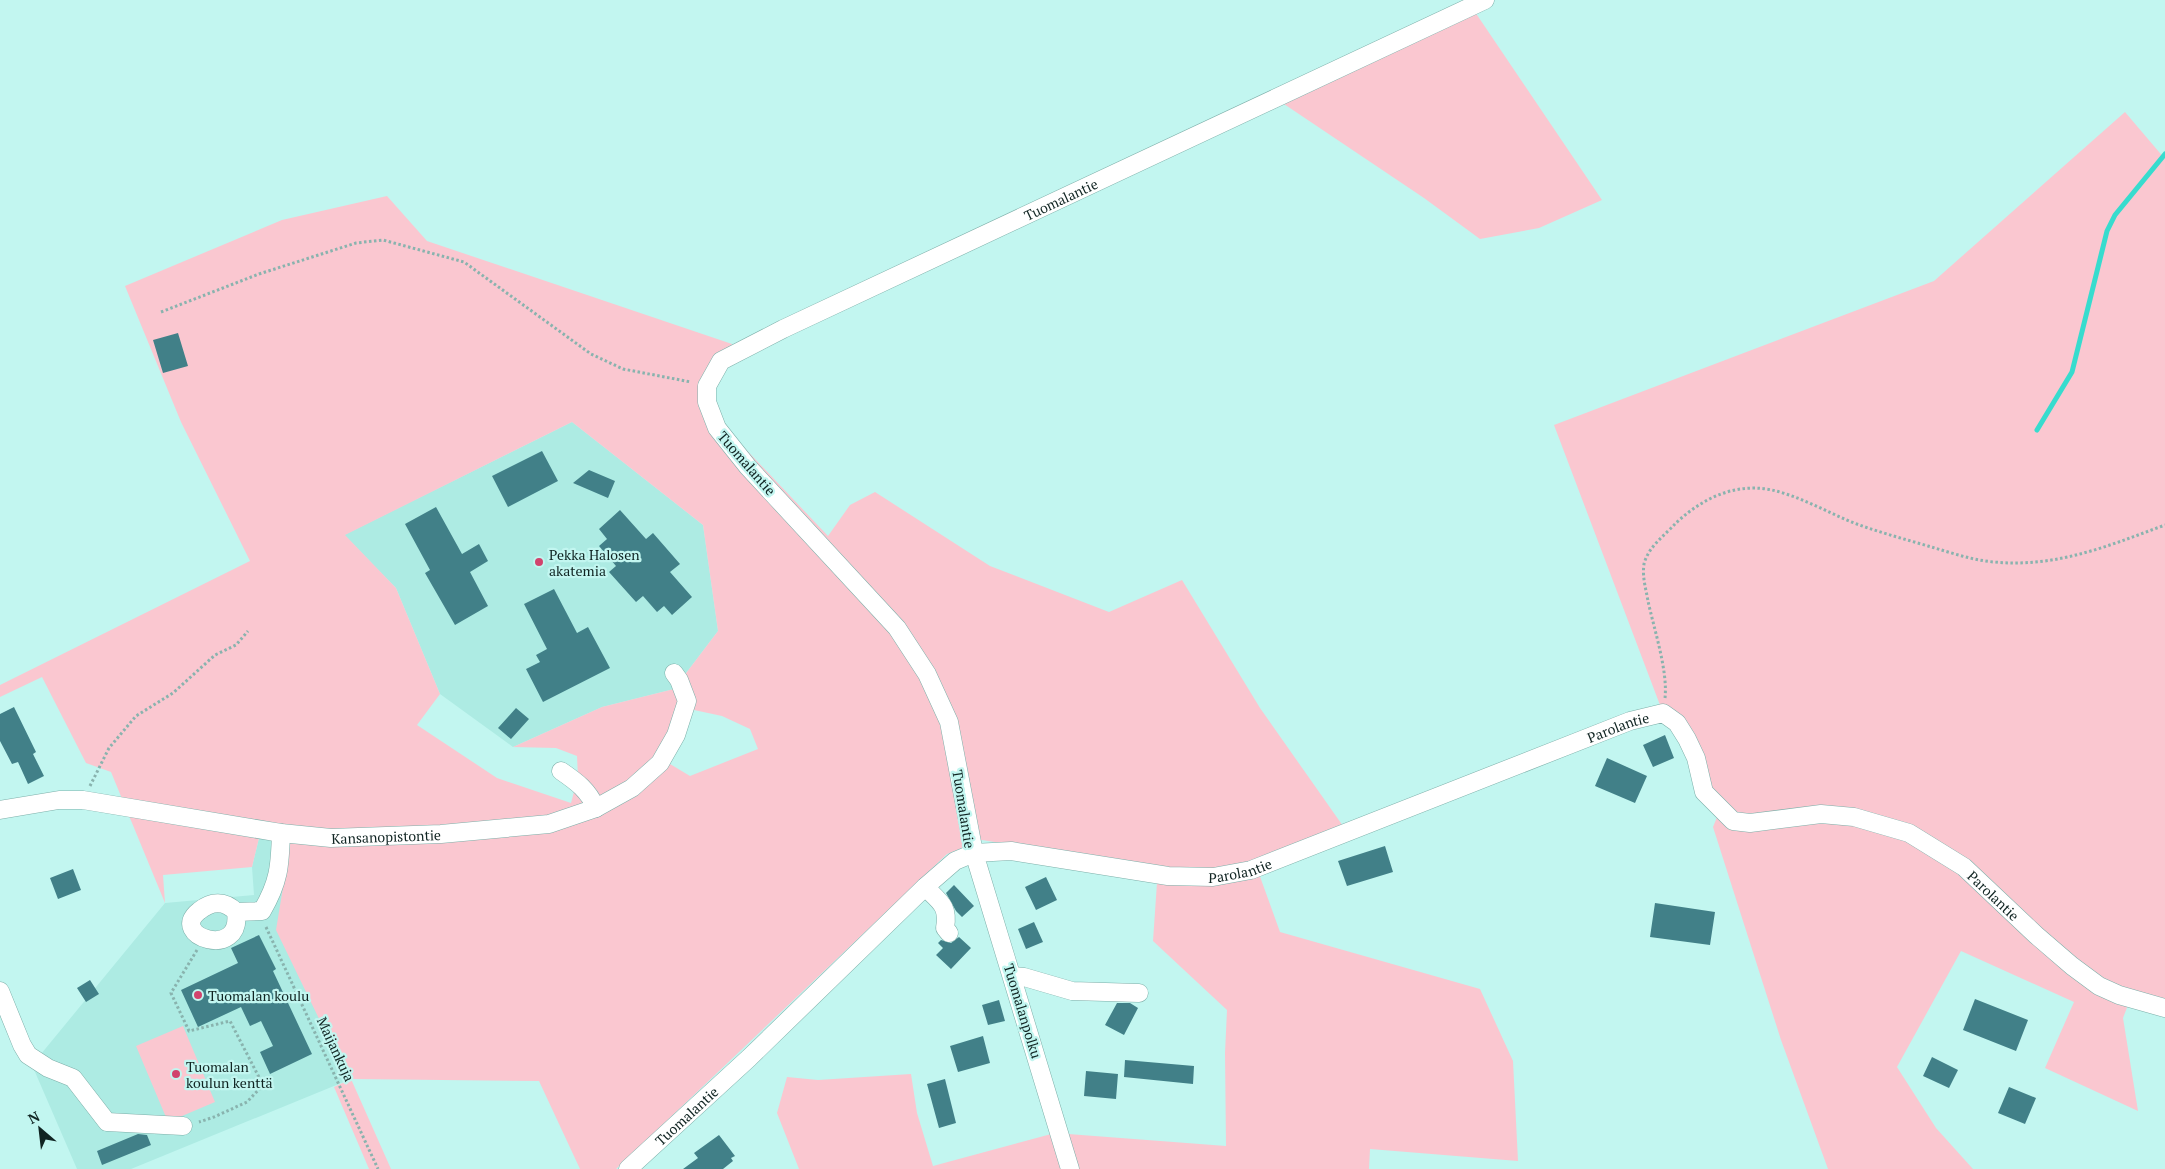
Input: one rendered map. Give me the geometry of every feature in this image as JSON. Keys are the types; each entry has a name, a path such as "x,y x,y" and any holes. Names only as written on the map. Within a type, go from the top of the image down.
{"street":[{"name":"Tuomalantie","path":"628,1169 749,1058 925,887 955,861 974,853 948,722 926,674 897,628 748,467 717,428 707,402 706,386 721,361 783,329 1485,0"},
{"name":"Kansanopistontie","path":"0,810 59,800 83,800 281,833 332,838 441,834 550,824 596,808 632,788 660,763 676,735 687,701 679,680 674,673"},
{"name":"Parolantie","path":"974,853 1011,851 1168,876 1213,877 1251,870 1630,721 1663,713 1677,723 1687,739 1696,758 1704,792 1733,821 1750,823 1821,814 1854,818 1910,833 1964,867 2036,936 2099,986 2119,995 2165,1008"},
{"path":"561,771 582,785 590,794 596,808"},
{"path":"236,912 262,910 274,890 280,863 281,833"},
{"name":"Tuomalanpolku","path":"974,853 1070,1169"},
{"path":"925,887 943,905 947,915 945,928 949,933"},
{"path":"221,903 230,905 236,912 238,922 233,931 224,938 210,941 200,938 193,930 191,922 194,914 207,904 221,903"},
{"path":"1012,976 1024,977 1072,991 1139,993"},
{"path":"0,991 28,1055 48,1068 73,1078 107,1122 183,1126"}],"path":[{"path":"161,312 259,274 356,243 383,240 464,262 591,354 623,369 671,377 706,386"},
{"path":"1663,713 1666,690 1644,582 1644,563 1652,546 1693,508 1715,495 1731,490 1767,489 1786,493 1871,529 1970,558 1994,562 2036,562 2069,558 2100,550 2165,525"},
{"path":"83,800 109,748 136,716 173,693 215,655 236,645 248,631"},
{"name":"Maijankuja","path":"262,910 266,926 378,1169"},
{"path":"183,1126 214,1118 247,1102 263,1085 230,1021 189,1031 171,993 204,939"}],"shaded area":[{"path":"1473,9 1602,200 1539,228 1480,239 1424,198 1278,100"},
{"path":"2125,112 2165,159 2165,1017 2128,1005 2123,1018 2138,1111 2045,1068 2074,1002 1961,951 1897,1067 1936,1128 1973,1169 1828,1169 1781,1040 1713,827 1720,810 1696,758 1663,713 1554,425 1934,281"},
{"path":"387,196 427,241 732,344 728,367 715,384 715,405 721,423 828,536 850,505 875,492 990,566 1109,612 1182,580 1260,708 1343,826 1254,860 1280,932 1480,989 1513,1061 1518,1161 1370,1149 1369,1169 799,1169 777,1113 787,1077 818,1080 911,1074 917,1113 933,1166 1055,1133 1226,1146 1225,1053 1227,1010 1153,941 1158,868 982,840 947,854 616,1169 580,1169 539,1081 351,1079 339,1060 276,930 291,839 260,834 252,867 163,875 165,903 111,772 86,763 42,677 0,697 0,685 250,561 181,422 125,286 282,220","holes":["572,422 703,525 718,631 674,689 602,707 513,747 556,748 577,756 578,777 571,803 497,778 417,725 440,694 396,588 345,535","680,707 722,716 750,729 758,749 690,776 655,755 675,725"]},
{"name":"Pekka Halosen akatemia","path":"572,422 703,525 718,631 674,689 602,707 513,747 440,694 396,588 344,535"},
{"name":"Tuomalan koulu","path":"260,834 291,839 339,1060 351,1079 131,1169 77,1169 32,1065 165,903 254,895 252,867"},
{"name":"Tuomalan koulun kenttä","path":"183,1026 215,1102 168,1122 136,1046"},
{"path":"351,1079 391,1169 369,1169 334,1087"}],"building":[{"path":"178,333 188,366 163,373 153,340"},
{"path":"542,451 558,481 508,507 492,476"},
{"path":"589,470 615,481 608,498 573,483"},
{"path":"436,507 462,554 479,544 488,561 470,572 488,606 455,625 425,573 430,570 405,524"},
{"path":"620,510 646,539 653,533 680,564 670,572 692,597 672,615 664,606 657,612 643,596 636,602 609,572 616,566 599,546 607,539 599,529"},
{"path":"554,589 577,633 588,627 610,668 543,702 526,669 540,662 536,655 547,649 524,604"},
{"path":"14,707 36,752 33,754 44,776 28,784 18,762 12,764 0,741 0,714"},
{"path":"516,708 529,719 511,739 498,728"},
{"path":"1665,735 1674,758 1653,767 1643,745"},
{"path":"1607,758 1647,776 1635,803 1595,786"},
{"path":"1385,846 1393,872 1347,886 1338,861"},
{"path":"73,869 81,890 58,899 50,878"},
{"path":"1046,877 1057,900 1036,910 1025,887"},
{"path":"954,885 974,906 962,917 956,911 946,893"},
{"path":"1655,903 1715,912 1710,945 1650,937"},
{"path":"1034,922 1043,942 1026,949 1018,929"},
{"path":"259,935 276,969 273,971 312,1054 270,1074 260,1052 273,1046 261,1021 250,1026 241,1007 198,1027 181,990 238,963 231,948"},
{"path":"959,937 971,948 951,969 936,955 943,948 938,943 941,940 951,943"},
{"path":"90,980 99,994 86,1002 77,988"},
{"path":"1975,999 2028,1020 2016,1051 1963,1030"},
{"path":"999,1000 1005,1021 988,1025 982,1005"},
{"path":"1117,1003 1130,1003 1138,1008 1124,1035 1105,1025"},
{"path":"983,1036 990,1063 958,1072 950,1046"},
{"path":"1932,1057 1958,1070 1949,1088 1923,1076"},
{"path":"1125,1060 1194,1066 1193,1084 1124,1077"},
{"path":"1086,1071 1118,1074 1116,1099 1084,1096"},
{"path":"945,1079 956,1123 939,1128 927,1084"},
{"path":"2009,1087 2036,1098 2025,1124 1998,1113"},
{"path":"138,1134 147,1135 151,1145 102,1165 97,1151"},
{"path":"719,1135 735,1156 731,1158 733,1161 723,1169 683,1169 698,1158 694,1153"}],"waterway":[{"path":"2037,430 2072,372 2107,231 2115,215 2165,154"}],"place":[{"name":"Pekka Halosen akatemia","path":"539,562"},
{"name":"Tuomalan koulu","path":"198,995"},
{"name":"Tuomalan koulun kenttä","path":"176,1074"}]}
